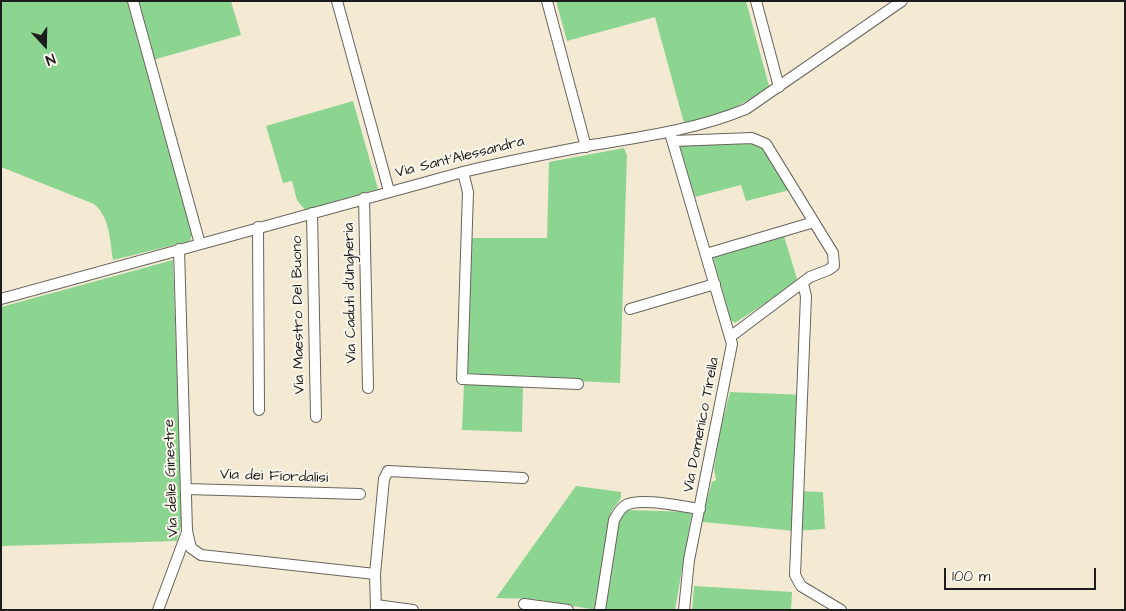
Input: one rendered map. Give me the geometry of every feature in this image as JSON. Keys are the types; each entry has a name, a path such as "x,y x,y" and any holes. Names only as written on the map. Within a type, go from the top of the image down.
{"street":[{"path":"133,1 200,244"},
{"path":"337,1 388,191"},
{"path":"547,1 586,146"},
{"path":"756,1 780,87"},
{"name":"Via Sant'Alessandra","path":"1,299 388,191 463,172 586,146 672,137 746,109 902,1"},
{"path":"672,137 752,138 766,144 833,253 834,266 810,277 730,337"},
{"name":"Via Domenico Tirella","path":"672,137 730,337 732,352 689,560 684,610"},
{"path":"463,172 468,192 462,379 578,384"},
{"name":"Via Caduti d'Ungheria","path":"364,198 368,388"},
{"name":"Via Maestro Del Buono","path":"312,212 316,417"},
{"path":"706,254 814,222"},
{"path":"258,227 260,410"},
{"name":"Via delle Ginestre","path":"179,249 187,531 191,548 201,555 375,574"},
{"path":"630,309 715,284"},
{"path":"803,284 806,296 795,575 801,586 841,610"},
{"path":"413,610 376,607 375,574 384,479 388,471 523,478"},
{"name":"Via dei Fiordalisi","path":"187,489 360,494"},
{"path":"600,610 614,520 619,512 626,505 641,502 700,509"},
{"path":"158,610 187,531"},
{"path":"524,604 568,610"}],"green space":[{"path":"1,1 127,1 192,234 190,241 113,260 106,223 99,209 94,204 1,167"},
{"path":"137,1 231,1 241,35 153,60"},
{"path":"556,1 746,1 769,86 767,90 724,113 684,123 655,17 567,41"},
{"path":"353,101 378,189 305,210 297,200 292,181 283,183 266,126"},
{"path":"752,142 767,152 790,190 746,201 741,185 695,197 679,144"},
{"path":"624,148 627,155 620,383 467,376 470,238 547,238 549,162"},
{"path":"784,236 798,282 735,323 731,320 713,257"},
{"path":"173,260 182,522 177,541 1,546 1,307"},
{"path":"464,384 523,386 522,432 462,430"},
{"path":"730,392 806,395 795,491 823,492 825,529 794,531 703,522 703,514 712,482 716,480 714,469 720,431"},
{"path":"576,486 621,492 621,498 611,512 596,610 534,599 496,598"},
{"path":"627,510 692,512 675,610 604,610 618,520"},
{"path":"694,586 792,592 791,610 692,610"}]}
